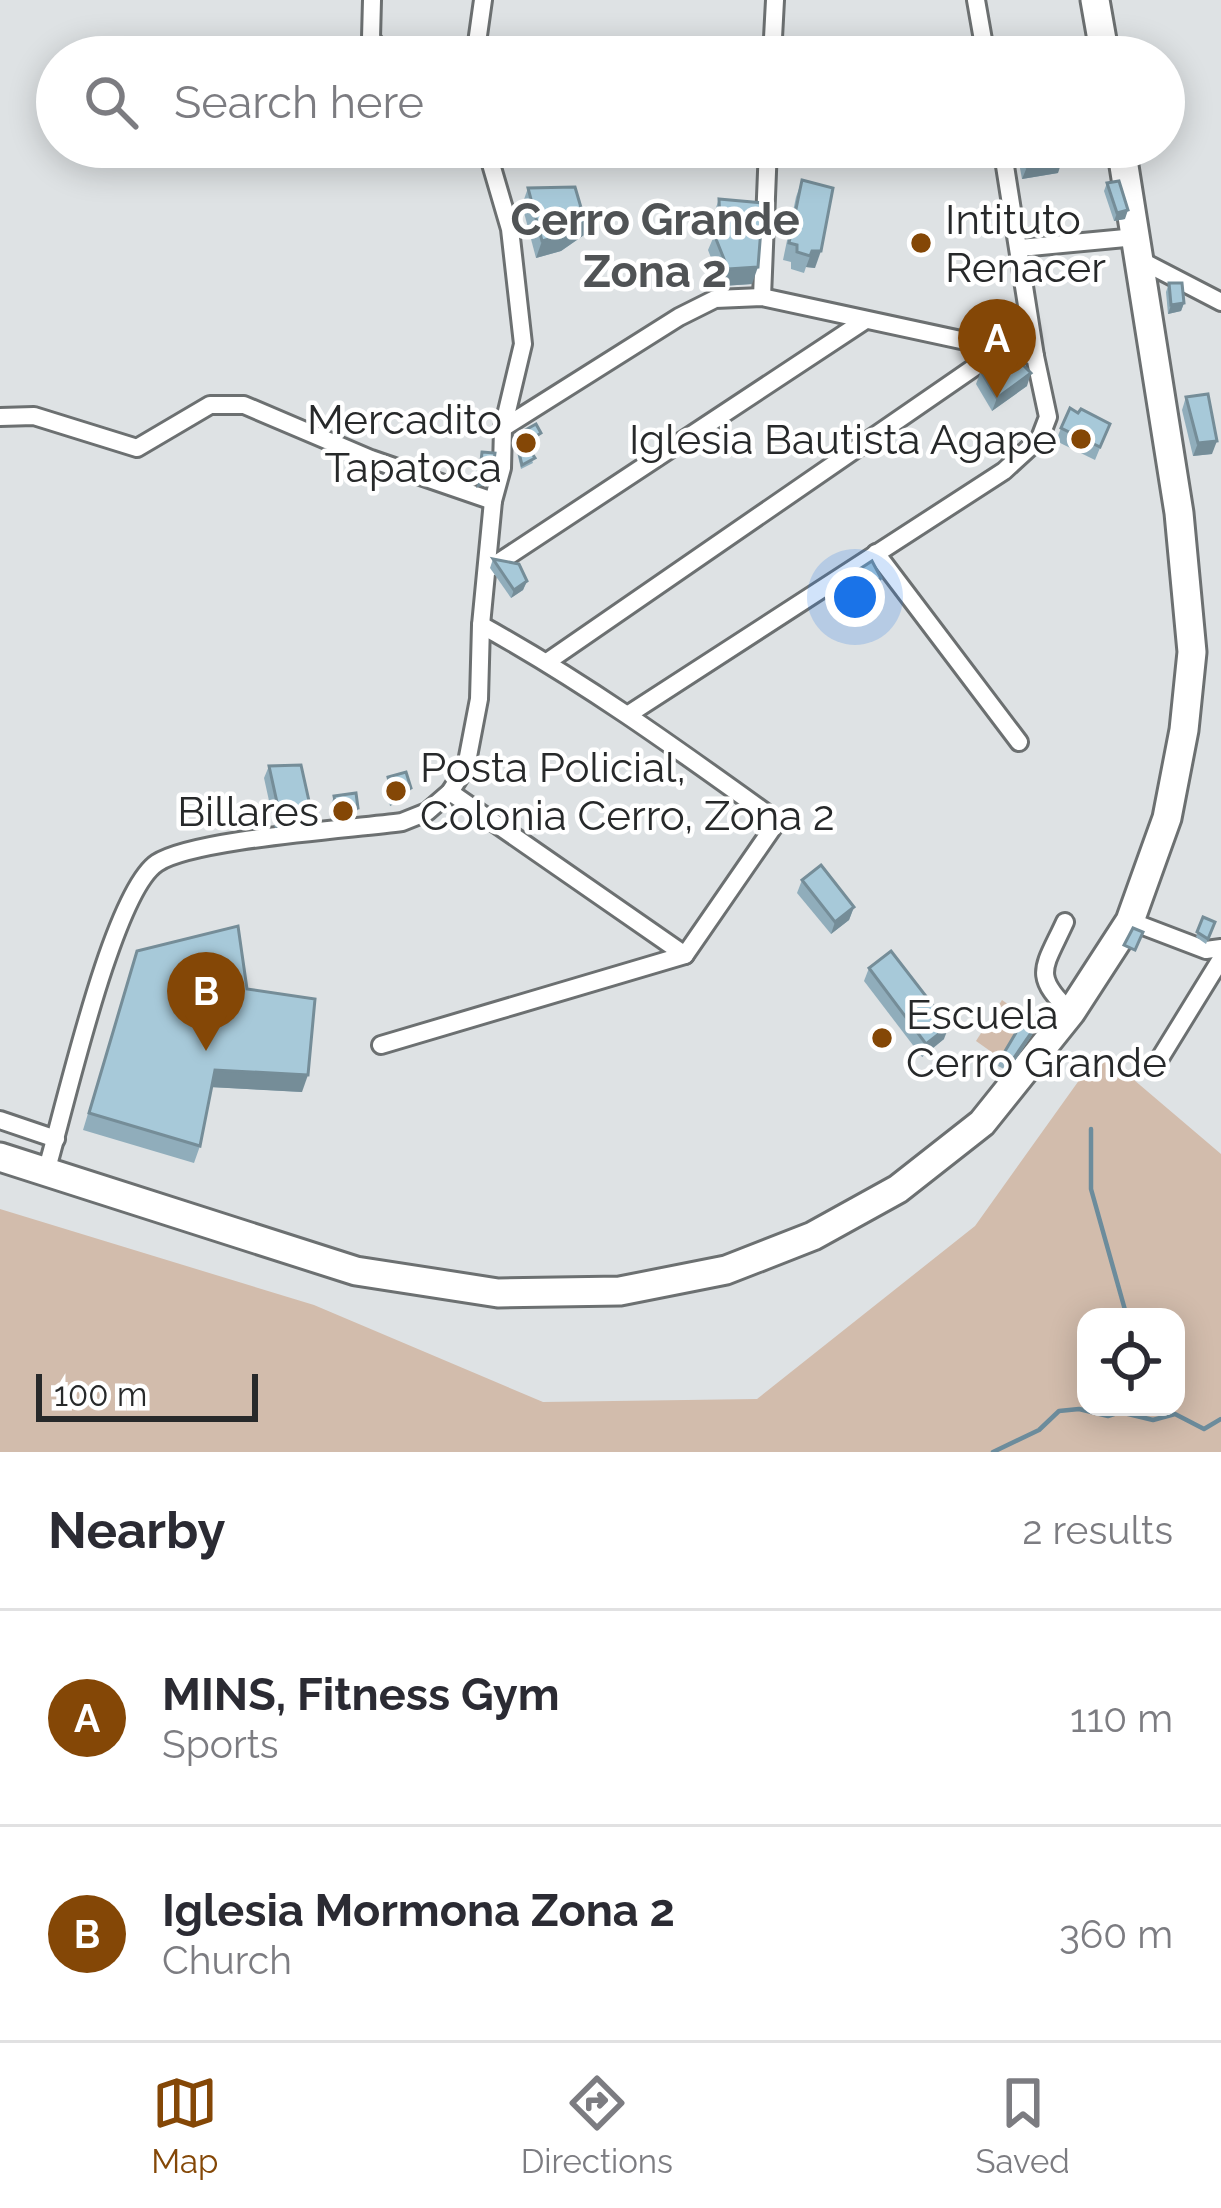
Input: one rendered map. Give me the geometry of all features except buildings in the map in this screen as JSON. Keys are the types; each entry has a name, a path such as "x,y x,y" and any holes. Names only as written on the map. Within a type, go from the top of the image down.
{"main road":[{"path":"1095,0 1101,36"},
{"path":"0,1157 356,1271 498,1293 620,1291 726,1270 813,1236 898,1189 982,1124 1071,1012 1130,921 1167,818 1184,730 1192,652 1179,513 1125,168"}],"street":[{"path":"371,36 372,0"},
{"path":"478,36 483,0"},
{"path":"773,36 775,0"},
{"path":"976,0 982,36"},
{"path":"46,1172 127,902 155,864 192,850 401,822 427,812 450,792 466,767 478,699 481,625 503,428 523,344 510,229 492,168"},
{"path":"762,297 766,168"},
{"path":"629,714 1004,471 1040,438 1048,417 1006,168"},
{"path":"1020,248 1138,248 1221,302"},
{"path":"503,428 679,316 715,299 762,297 1035,356"},
{"path":"490,568 864,321"},
{"path":"548,662 998,351"},
{"path":"0,417 34,416 137,448 210,405 244,405 370,459 494,501"},
{"path":"876,553 1019,742"},
{"path":"381,1045 685,955 774,826 766,813 629,714 481,625"},
{"path":"450,792 685,955"},
{"path":"1130,921 1206,950 1221,948"},
{"path":"1064,922 1044,974 1047,989 1071,1012"},
{"path":"1156,1063 1221,959"},
{"path":"0,1120 56,1139"}],"shaded area":[{"path":"1002,1000 1027,1018 1000,1058 976,1041"},
{"path":"1100,1051 1221,1154 1221,1452 0,1452 0,1209 314,1305 543,1402 757,1399 975,1226"}],"waterway":[{"path":"1091,1129 1091,1189 1124,1308"},
{"path":"993,1452 1039,1430 1059,1411 1079,1409 1108,1416 1120,1412 1153,1420 1175,1414 1204,1429 1221,1419"}],"place":[{"name":"Intituto Renacer","path":"921,243"},
{"name":"MINS, Fitness Gym","path":"997,398"},
{"name":"Iglesia Bautista Agape","path":"1081,439"},
{"name":"Mercadito Tapatoca","path":"526,443"},
{"name":"Posta Policial, Colonia Cerro, Zona 2","path":"396,791"},
{"name":"Billares","path":"343,811"},
{"name":"Escuela Cerro Grande","path":"882,1038"},
{"name":"Iglesia Mormona Zona 2","path":"206,1051"}],"district":[{"name":"Cerro Grande Zona 2","path":"655,245"}]}
